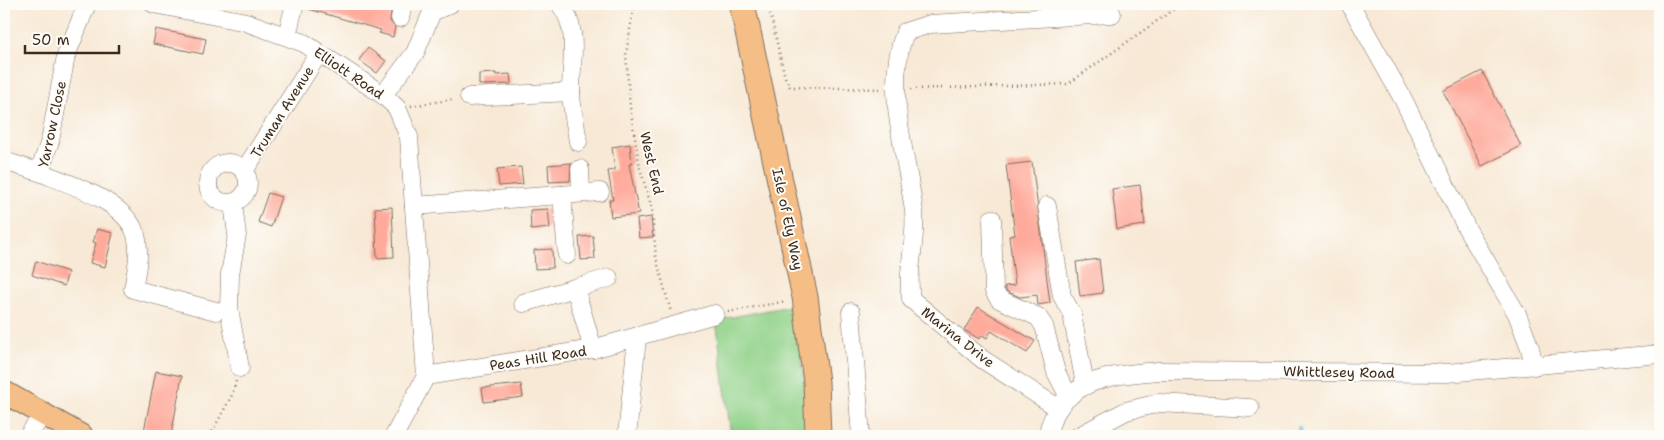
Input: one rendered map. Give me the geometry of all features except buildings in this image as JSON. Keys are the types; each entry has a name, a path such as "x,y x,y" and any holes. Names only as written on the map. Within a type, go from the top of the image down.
{"highway":[{"name":"Isle of Ely Way","path":"742,4 805,297 816,382 818,436"}],"main road":[{"path":"4,392 82,436"}],"street":[{"name":"Yarrow Close","path":"87,4 66,56 50,141 39,172 106,202 123,214 136,235 138,260 133,289 216,311"},
{"name":"Elliott Road","path":"161,4 246,22 287,35 319,53 382,94 397,108 409,137 426,376"},
{"path":"287,35 295,4"},
{"path":"382,94 415,53 432,12 450,4"},
{"path":"560,4 567,13 572,26 571,92 578,142"},
{"path":"1350,4 1403,99 1466,227 1517,314 1530,348 1534,366"},
{"name":"Marina Drive","path":"1063,402 982,359 911,299 908,284 915,234 914,212 900,134 896,89 899,48 905,32 930,24 1112,14"},
{"name":"Truman Avenue","path":"244,171 319,53"},
{"path":"469,97 571,92"},
{"path":"4,161 39,172"},
{"name":"Truman Avenue","path":"229,163 238,166 244,171 248,186 245,194 233,203 224,203 210,193 209,176 221,164 229,163"},
{"path":"580,170 581,193"},
{"path":"414,206 600,192"},
{"path":"562,195 567,256"},
{"path":"233,203 237,235 230,274 229,309 240,368"},
{"path":"1048,206 1062,296 1072,314 1085,385"},
{"path":"992,218 994,291 1000,299 1038,317 1044,326 1063,402"},
{"path":"523,303 609,278"},
{"path":"575,288 593,349"},
{"path":"850,312 861,436"},
{"name":"Peas Hill Road","path":"426,376 593,349 638,338 715,314"},
{"path":"627,436 638,338"},
{"name":"Whittlesey Road","path":"1047,436 1050,422 1063,402 1085,385 1115,374 1158,371 1447,373 1660,354"},
{"path":"394,436 426,376"},
{"path":"1079,436 1126,411 1159,403 1250,408"},
{"path":"28,436 43,414"}],"path":[{"name":"West End","path":"634,4 626,55 630,107 640,168 652,209 656,258 675,325"},
{"path":"768,4 785,76 790,87 896,89 1068,84 1181,4"},
{"path":"397,108 469,97"},
{"path":"715,314 805,297"},
{"path":"210,436 232,395 240,368"}],"green space":[{"path":"795,305 806,391 806,436 731,436 716,320"}],"waterway":[{"path":"1299,428 1300,436"}]}
